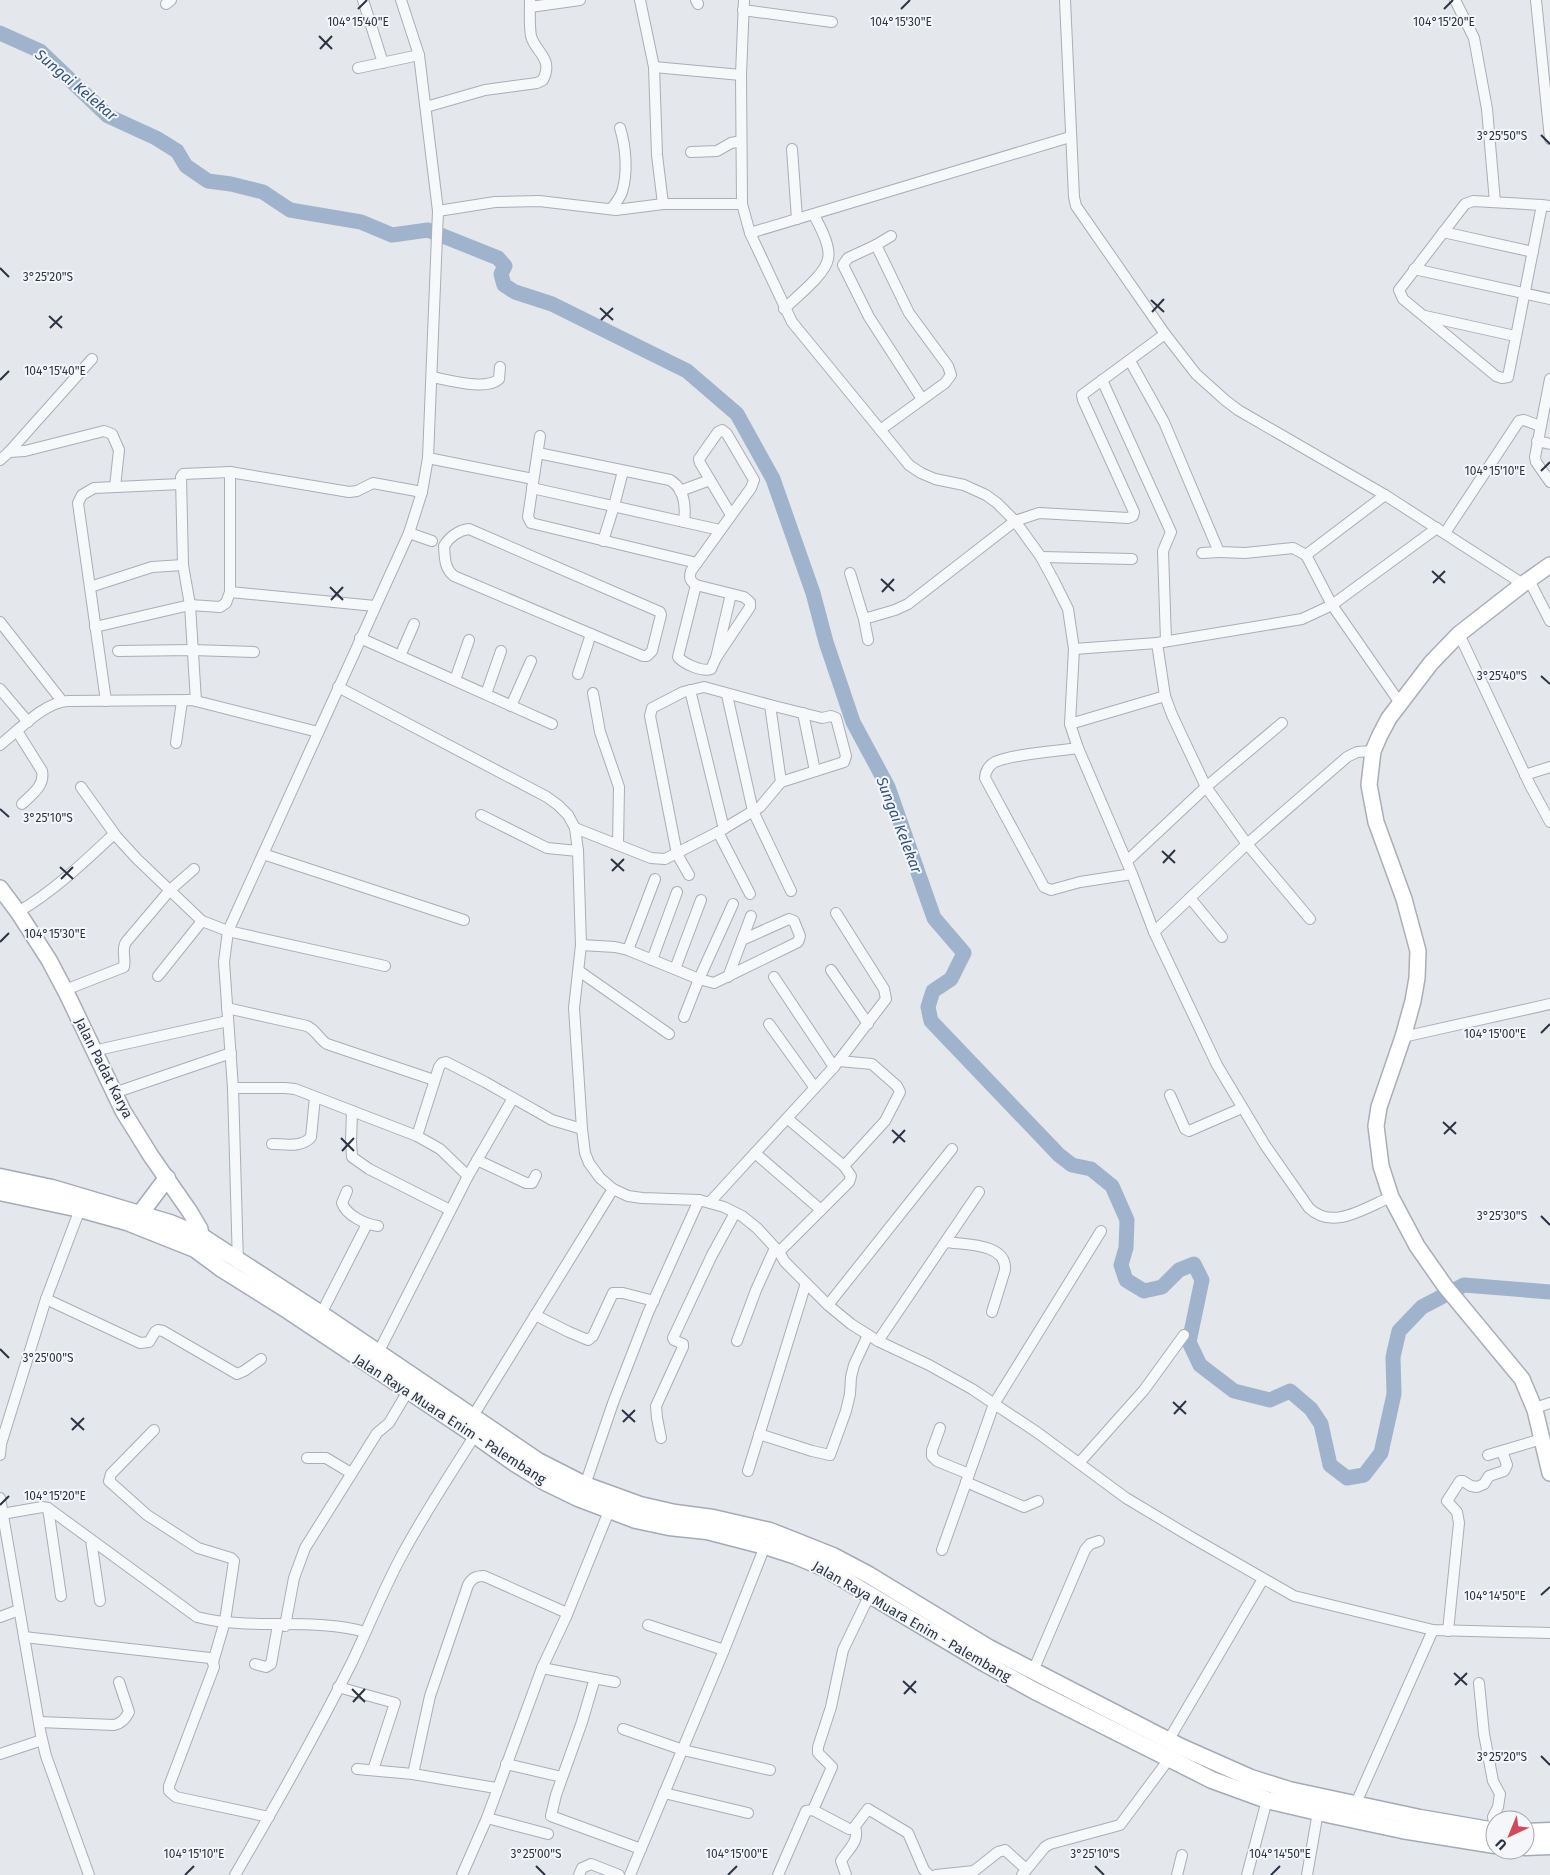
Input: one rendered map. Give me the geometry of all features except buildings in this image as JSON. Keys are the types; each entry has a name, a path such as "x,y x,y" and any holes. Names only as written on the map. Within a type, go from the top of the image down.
{"main road":[{"name":"Jalan Raya Muara Enim - Palembang","path":"0,1178 52,1188 136,1219 172,1241 198,1243 312,1315 378,1353 538,1462 585,1485 640,1505 675,1513 713,1518 770,1531 833,1556 869,1575 973,1638 1033,1670 1135,1733 1169,1759 1212,1780 1267,1800 1318,1812 1402,1830 1485,1843"},
{"path":"136,1219 166,1178"},
{"name":"Jalan Raya Muara Enim - Palembang","path":"0,1192 136,1219"},
{"name":"Jalan Raya Muara Enim - Palembang","path":"312,1315 408,1391 545,1482 609,1511 644,1521 707,1532 765,1546 825,1568 986,1664 1117,1723"},
{"name":"Jalan Raya Muara Enim - Palembang","path":"1135,1733 1168,1740 1251,1778 1289,1790 1420,1818 1485,1829"},
{"path":"1535,1832 1550,1831"},
{"path":"1535,1847 1550,1846"}],"street":[{"path":"363,0 382,63"},
{"path":"237,1269 233,1088 224,962 228,931 409,533 422,492 428,458 438,215 419,55 401,0"},
{"path":"426,107 485,90 537,84 543,80 545,76 545,58 532,38 530,4 580,0"},
{"path":"640,0 654,67 656,155 662,204"},
{"path":"1065,0 1070,137 1076,206 1165,334 1196,374 1231,405 1385,495 1526,582 1550,621"},
{"path":"1455,0 1474,38 1487,109 1495,202"},
{"path":"1536,0 1550,139"},
{"path":"832,22 744,5 740,75 742,204 750,233 784,309 792,322 909,465 935,479 964,485 998,503 1015,521 1041,557 1068,609 1074,649 1070,724 1078,748 1132,874 1154,932 1217,1065 1242,1108 1292,1184 1309,1208 1317,1216 1327,1219 1338,1219 1390,1197"},
{"path":"358,68 419,55"},
{"path":"654,67 740,75"},
{"path":"611,209 622,193 624,182 624,143 620,128"},
{"path":"750,233 1070,137"},
{"path":"691,152 716,151 731,143 740,141"},
{"path":"792,149 797,219"},
{"path":"438,215 485,202 539,201 611,209 627,209 662,204 742,204"},
{"path":"1473,201 1546,205 1533,252 1515,336 1510,372 1508,377 1502,378 1496,376 1424,316 1400,294 1401,287 1465,204 1473,201"},
{"path":"784,309 826,266 828,249 814,215"},
{"path":"1443,232 1533,252"},
{"path":"891,236 848,258 843,265 869,317 922,399"},
{"path":"876,245 909,313 951,372 948,381 880,430"},
{"path":"1414,269 1550,298"},
{"path":"1424,316 1515,336"},
{"path":"864,619 908,604 1015,521 1039,513 1128,518 1133,516 1134,512 1082,398 1084,392 1130,361 1165,334"},
{"path":"0,460 92,359"},
{"path":"1130,361 1164,422 1219,552"},
{"path":"432,377 473,384 488,384 494,383 499,379 500,367"},
{"path":"1550,379 1537,440 1536,462 1550,482"},
{"path":"1102,380 1171,532 1163,551 1162,642 1165,696 1172,715 1206,787 1247,844 1310,920"},
{"path":"1074,649 1162,642 1295,621 1308,617 1332,605 1441,531 1519,421 1524,420 1540,426"},
{"path":"696,585 678,656 683,662 704,670 711,669 716,658 750,607 748,599 696,585 691,582 689,576 751,488 754,480 728,434 722,430 718,432 699,459 731,515"},
{"path":"9,452 25,451 104,431 112,434 119,450 115,487"},
{"path":"540,436 528,517 531,523 697,563"},
{"path":"1537,440 1550,444"},
{"path":"538,453 670,480 680,491 685,504 684,522"},
{"path":"428,458 532,483 614,506 720,530"},
{"path":"603,541 614,506 622,470"},
{"path":"196,701 190,605 183,565 181,477 186,473 230,472 349,492 357,491 376,483 422,492"},
{"path":"95,627 190,605 220,607 226,603 230,592 230,472"},
{"path":"680,491 710,480"},
{"path":"106,701 78,503 82,494 94,488 182,484"},
{"path":"1306,555 1385,495"},
{"path":"409,533 438,544 464,530 475,530 658,611 661,613 652,651 647,656 643,656 454,576 445,565 438,544"},
{"path":"1202,552 1245,553 1293,548 1306,555 1332,605 1400,703"},
{"path":"1041,557 1132,559"},
{"path":"90,588 152,567 183,565"},
{"path":"1550,565 1459,634 1431,664 1400,703 1380,735 1373,751 1370,771 1371,801 1376,822 1408,913 1418,951 1417,978 1413,1001 1379,1107 1376,1126 1381,1166 1390,1197 1417,1246 1445,1286 1522,1379 1535,1408 1550,1471"},
{"path":"850,573 864,619 868,640"},
{"path":"230,592 375,606"},
{"path":"716,658 731,594"},
{"path":"0,622 62,701"},
{"path":"400,656 414,624"},
{"path":"578,674 591,634"},
{"path":"1459,634 1525,775 1550,822"},
{"path":"360,638 552,724"},
{"path":"455,680 469,640"},
{"path":"118,651 192,650 254,652"},
{"path":"486,694 501,651"},
{"path":"511,706 531,661"},
{"path":"338,687 547,797 568,815 575,828 578,851 581,946 574,1008 580,1071 582,1129 585,1153 589,1163 600,1178 613,1188 635,1197 699,1200 710,1202 735,1213 757,1228 785,1262 828,1305 851,1324 878,1341 929,1365 972,1389 1079,1462 1126,1498 1263,1580 1294,1596 1433,1630 1550,1633"},
{"path":"575,828 658,860 677,854 721,831 760,807 781,782 844,762 846,756 836,718 831,716 822,718 727,695 707,688 683,692 655,706 650,712 677,854 689,875"},
{"path":"0,689 28,722"},
{"path":"690,690 721,831 750,894"},
{"path":"594,693 600,732 619,788 618,845"},
{"path":"727,695 753,811 790,890"},
{"path":"1070,724 1165,696"},
{"path":"0,745 49,707 62,701 196,701 318,732"},
{"path":"176,743 182,701"},
{"path":"770,704 781,782"},
{"path":"803,713 815,771"},
{"path":"1126,861 1206,787 1282,723"},
{"path":"17,731 42,770 43,778 41,785 22,804"},
{"path":"1078,748 1014,757 995,762 988,769 985,778 1044,888 1051,890 1080,882 1132,874"},
{"path":"1154,932 1247,844 1347,757 1357,752 1373,751"},
{"path":"1525,775 1550,767"},
{"path":"81,787 114,834 202,921 228,931 385,966"},
{"path":"481,815 547,848 578,851"},
{"path":"18,912 35,902 80,866 114,834"},
{"path":"263,854 464,920"},
{"path":"65,990 120,970 125,962 123,946 170,890 194,869"},
{"path":"628,950 654,879"},
{"name":"Jalan Padat Karya","path":"0,888 49,960 114,1093 139,1137 200,1229 198,1243"},
{"path":"652,960 677,892"},
{"path":"1190,898 1222,937"},
{"path":"675,969 701,900"},
{"path":"684,1017 733,904"},
{"path":"710,1202 837,1064 884,1003 886,994 836,913"},
{"path":"728,978 751,916"},
{"path":"581,946 614,947 628,950 699,979 714,983 728,978 798,942 800,936 794,921 789,919 742,940"},
{"path":"158,976 202,921"},
{"path":"831,970 868,1024"},
{"path":"579,971 668,1034"},
{"path":"774,977 837,1064"},
{"path":"1403,1037 1550,1004"},
{"path":"227,1008 307,1026 315,1031 322,1041 327,1044 434,1080"},
{"path":"94,1051 228,1021"},
{"path":"769,1024 815,1088"},
{"path":"114,1093 231,1053"},
{"path":"417,1136 439,1067 442,1063 446,1062 552,1120 582,1129"},
{"path":"837,1064 872,1064 897,1086 900,1092 885,1121 844,1166"},
{"path":"233,1088 285,1088 315,1097 417,1136 440,1149 468,1176"},
{"path":"1170,1096 1185,1129 1189,1131 1242,1108"},
{"path":"272,1144 302,1144 307,1142 311,1137 315,1097"},
{"path":"378,1353 468,1176 513,1098"},
{"path":"352,1111 352,1157 369,1169 450,1210"},
{"path":"737,1341 756,1290 777,1250 821,1210 850,1179 850,1172 844,1166 788,1119"},
{"path":"828,1305 952,1149"},
{"path":"755,1153 821,1210"},
{"path":"477,1160 526,1182 532,1182 536,1175"},
{"path":"473,1416 613,1188"},
{"path":"312,1315 373,1225 346,1211 342,1203 347,1191"},
{"path":"878,1341 979,1192"},
{"path":"585,1485 613,1403 654,1300 699,1200"},
{"path":"0,1455 0,1444 46,1299 80,1209"},
{"path":"661,1438 656,1418 656,1406 683,1347 683,1344 673,1338 712,1255 735,1213"},
{"path":"942,1550 994,1404 1101,1231"},
{"path":"946,1242 991,1249 1000,1254 1005,1264 1005,1270 992,1312"},
{"path":"748,1471 806,1283"},
{"path":"535,1315 588,1340 593,1336 613,1292 654,1300"},
{"path":"46,1299 140,1343 148,1342 155,1332 162,1330 237,1374 244,1372 261,1359"},
{"path":"759,1434 812,1451 830,1454 846,1411 854,1365 868,1334"},
{"path":"1079,1462 1144,1390 1184,1335"},
{"path":"256,1664 266,1667 271,1664 294,1578 305,1548 377,1433 389,1423 408,1391"},
{"path":"1535,1408 1550,1403"},
{"path":"940,1428 932,1450 932,1456 937,1461 1024,1507 1038,1501"},
{"path":"154,1430 111,1474 109,1481 147,1515 198,1548 231,1558 234,1561 225,1622 213,1662 214,1666 169,1786 169,1791 176,1797 269,1817"},
{"path":"235,1875 269,1817 338,1687 379,1601 425,1515 475,1435"},
{"path":"1488,1456 1542,1439"},
{"path":"1448,1631 1459,1523 1457,1512 1448,1500 1460,1481 1477,1487 1484,1484 1489,1476 1504,1471 1507,1465 1502,1451"},
{"path":"307,1458 326,1458 351,1473"},
{"path":"0,1498 4,1545 19,1610 42,1740 89,1875"},
{"path":"2,1514 42,1507 48,1508 193,1615 203,1619 225,1622 341,1627 365,1632"},
{"path":"48,1508 61,1596"},
{"path":"462,1875 486,1818 542,1668 609,1511"},
{"path":"91,1540 100,1601"},
{"path":"1033,1670 1085,1550 1090,1544 1098,1541"},
{"path":"630,1875 683,1750 765,1546"},
{"path":"413,1774 433,1685 468,1585 472,1579 477,1576 484,1576 567,1613"},
{"path":"1168,1740 1263,1580"},
{"path":"814,1810 832,1767 817,1750 831,1707 843,1650 870,1594"},
{"path":"0,1617 19,1610"},
{"path":"648,1625 724,1650"},
{"path":"1356,1803 1433,1630"},
{"path":"24,1638 204,1657 210,1658 213,1662"},
{"path":"542,1668 615,1682"},
{"path":"595,1678 551,1814 552,1817 641,1848"},
{"path":"38,1722 119,1724 129,1712 119,1682"},
{"path":"1479,1682 1484,1734 1493,1782 1500,1794 1496,1810"},
{"path":"338,1687 395,1703 373,1770"},
{"path":"623,1729 683,1750 770,1770"},
{"path":"0,1754 42,1740"},
{"path":"936,1875 974,1871 998,1852 1005,1850 1024,1872 1045,1847 1050,1844 1120,1825 1169,1759"},
{"path":"506,1764 562,1777"},
{"path":"357,1769 413,1774 496,1788"},
{"path":"664,1792 748,1813"},
{"path":"1247,1875 1267,1800"},
{"path":"778,1875 803,1814 806,1811 814,1810 849,1829 855,1827 868,1809 905,1830 911,1837 923,1873"},
{"path":"1307,1875 1318,1812"},
{"path":"486,1818 548,1834"},
{"path":"846,1875 841,1861 856,1840 857,1833 855,1827"},
{"path":"1177,1875 1182,1855"},
{"path":"579,1875 582,1868 591,1864 619,1875"}],"waterway":[{"name":"Sungai Kelekar","path":"0,33 40,51 108,116 156,138 177,151 186,166 208,181 231,184 263,192 290,210 361,222 392,235 428,230 498,258 505,266 501,274 504,285 515,292 552,304 687,371 737,414 773,479 813,593 826,642 853,722 888,787 934,918 964,953 951,979 933,991 928,1007 931,1021 1059,1155 1072,1165 1091,1169 1112,1186 1127,1220 1126,1248 1121,1265 1126,1280 1144,1291 1162,1287 1179,1270 1194,1264 1202,1280 1189,1342 1200,1365 1234,1391 1270,1400 1290,1391 1311,1409 1321,1424 1330,1465 1347,1478 1364,1475 1381,1453 1394,1394 1393,1357 1399,1331 1422,1307 1464,1285 1550,1292"}]}
